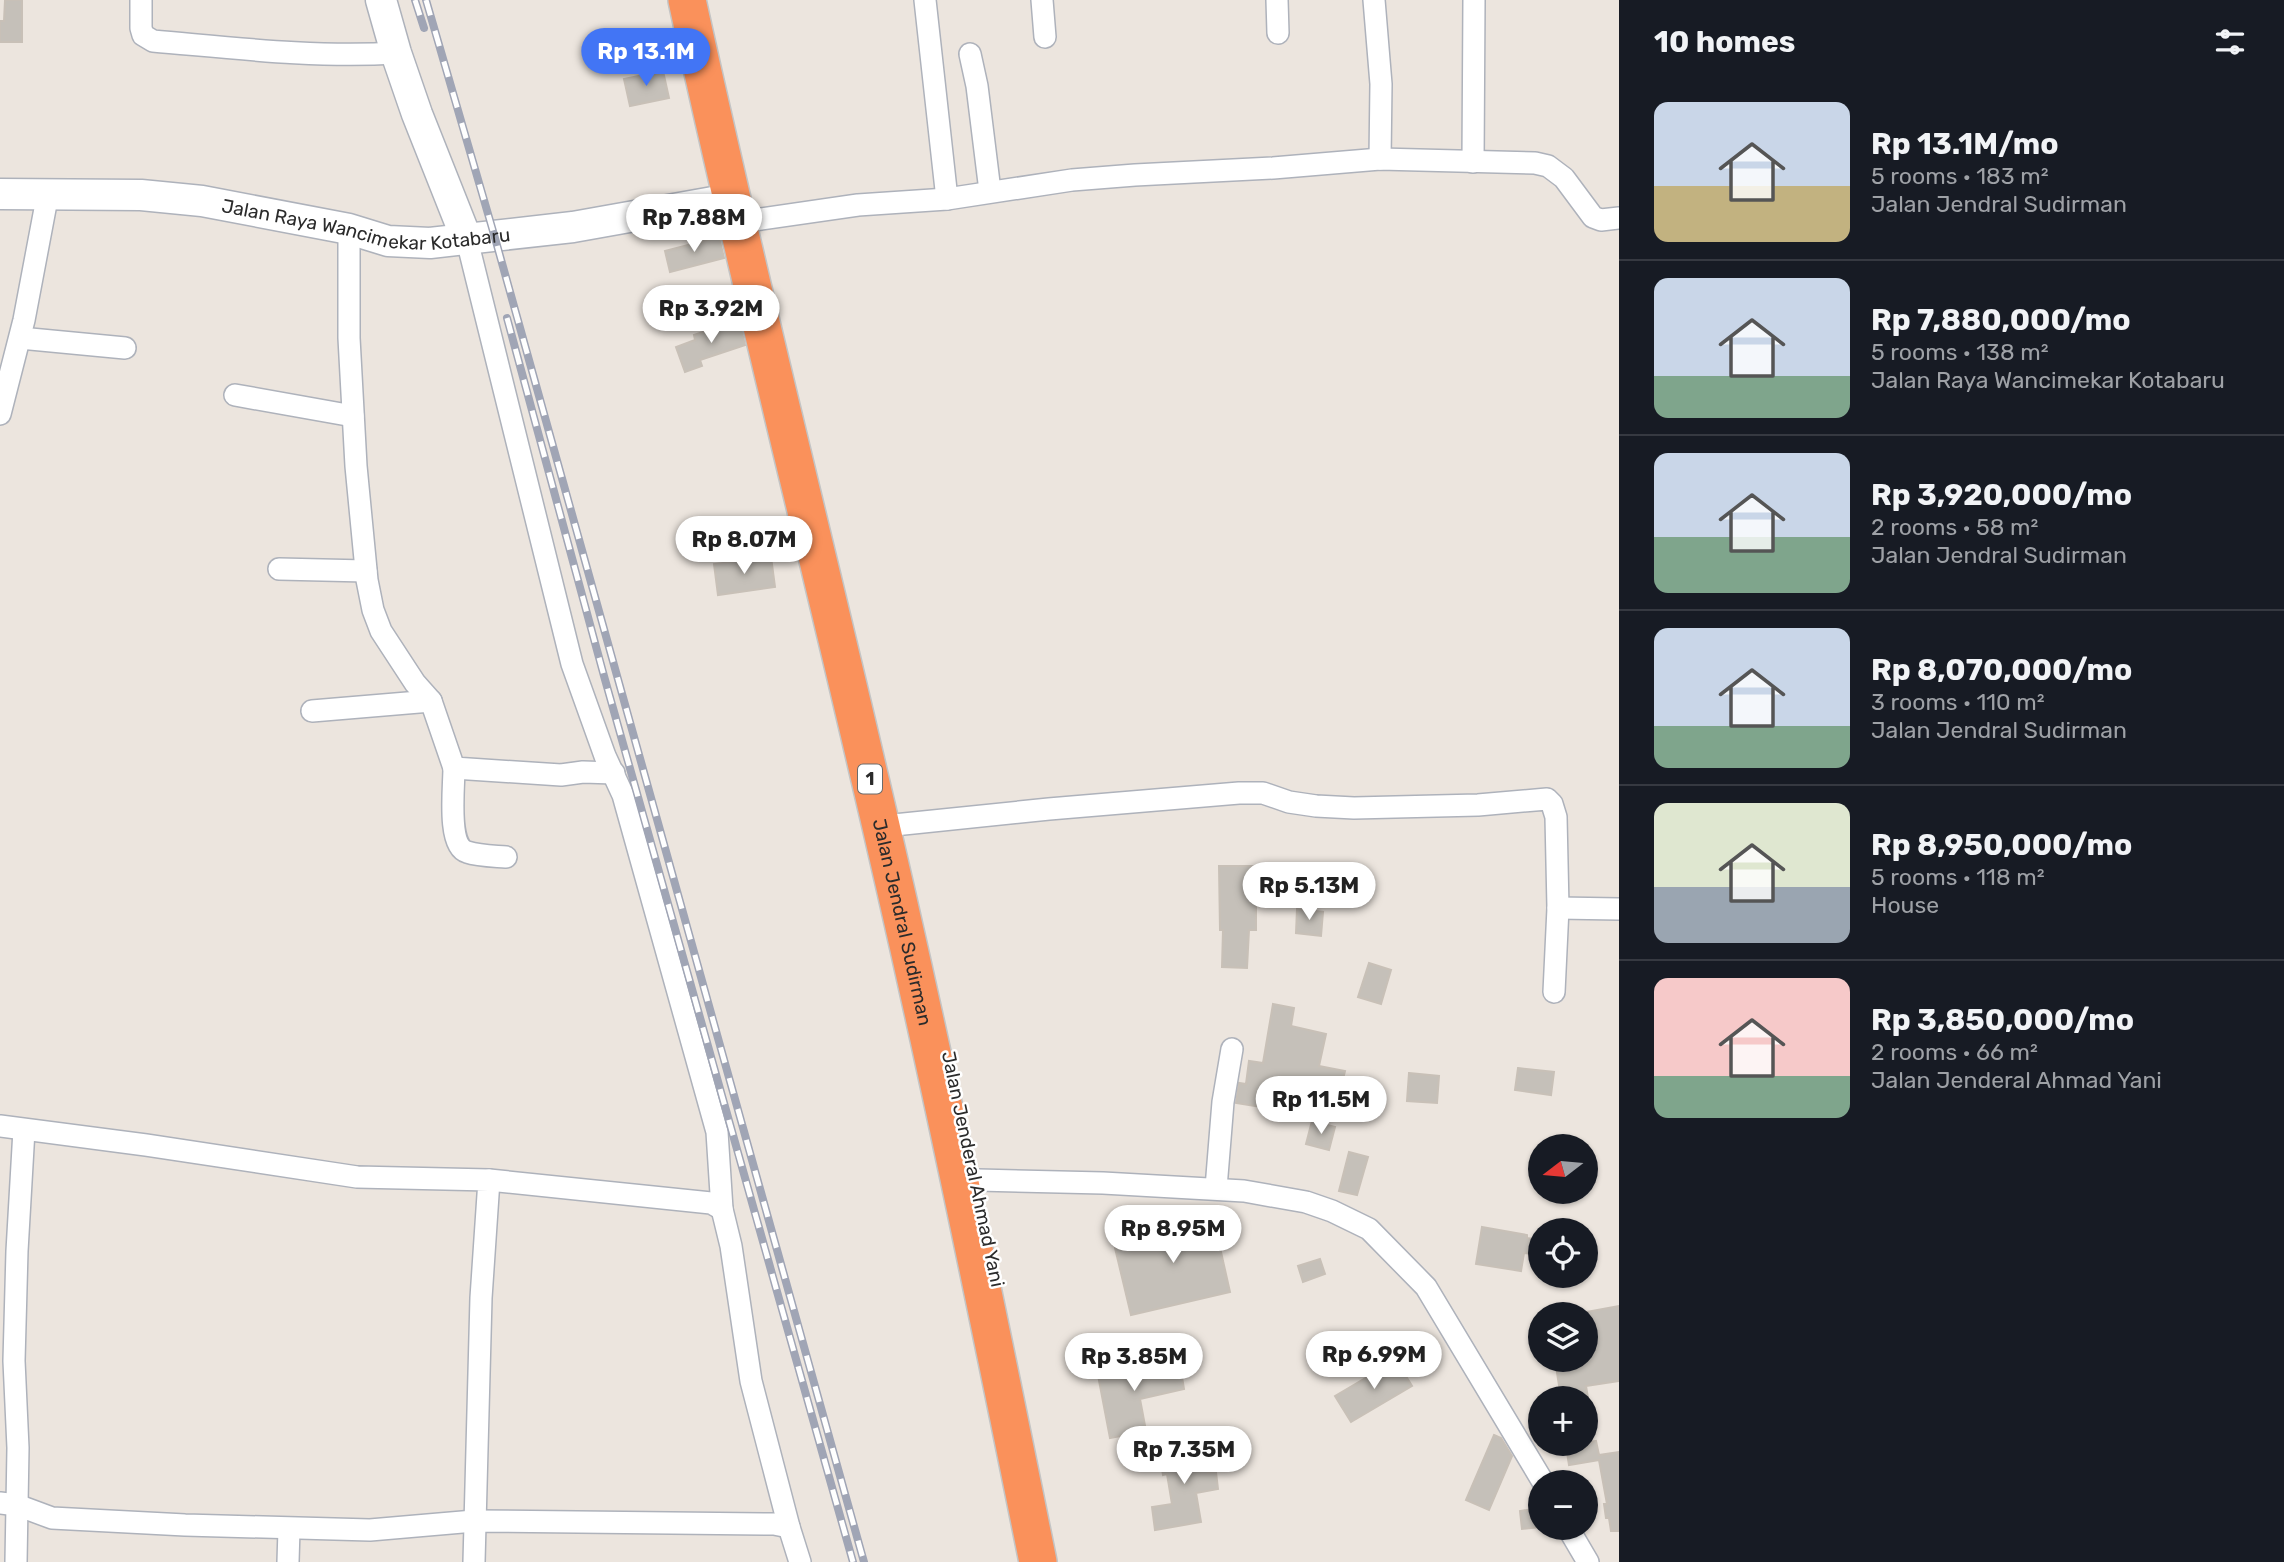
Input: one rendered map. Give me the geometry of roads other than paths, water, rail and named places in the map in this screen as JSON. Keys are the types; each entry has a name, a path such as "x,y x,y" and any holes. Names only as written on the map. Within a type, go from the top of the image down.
{"highway":[{"name":"Jalan Jendral Sudirman","path":"687,0 742,210 950,1132 1038,1562"},
{"name":"Jalan Jenderal Ahmad Yani","path":"705,0 742,210 782,351 978,1180 1055,1562"}],"street":[{"path":"141,0 143,35 153,41 348,56 396,53"},
{"path":"381,0 396,53 467,240 572,664 605,756 623,795 718,1132 722,1209 731,1246 751,1381 800,1562"},
{"path":"925,0 947,198"},
{"path":"1042,0 1045,37"},
{"path":"1277,0 1278,33"},
{"path":"1374,0 1381,84 1380,159"},
{"path":"1473,162 1474,0"},
{"path":"970,54 977,86 990,191"},
{"path":"742,210 947,198 1072,180 1380,159 1535,163 1548,166 1564,178 1593,217 1601,220 1619,218"},
{"path":"1,406 20,338 48,193"},
{"name":"Jalan Raya Wancimekar Kotabaru","path":"0,194 141,195 202,201 349,229 388,241 430,243 742,210"},
{"path":"349,229 349,338 353,416 366,571 373,610 381,631 415,683 431,701 454,768 454,832 459,846 465,852 506,857"},
{"path":"20,338 125,348"},
{"path":"235,395 353,416"},
{"path":"279,569 366,571"},
{"path":"312,711 431,701"},
{"path":"454,768 561,775 583,772 614,774"},
{"path":"894,825 1239,793 1264,793 1289,802 1354,808 1478,805 1547,799 1552,804 1556,817 1558,908 1554,992"},
{"path":"1558,908 1619,909"},
{"path":"1216,1188 1222,1113 1233,1049"},
{"path":"0,1126 134,1143 357,1177 489,1180 711,1203 722,1209"},
{"path":"16,1562 8,1504 18,1448 14,1361 24,1130"},
{"path":"474,1562 481,1298 489,1180"},
{"path":"978,1180 1216,1188 1279,1196 1332,1211 1369,1230 1426,1287 1536,1470"},
{"path":"8,1504 52,1518 289,1529 370,1530 474,1521 774,1524 789,1527"},
{"path":"288,1562 289,1529"},
{"path":"1575,1540 1588,1562"}],"railway":[{"path":"415,0 424,28"},
{"path":"426,0 495,238 864,1562"},
{"path":"507,318 604,676 853,1562"}]}
